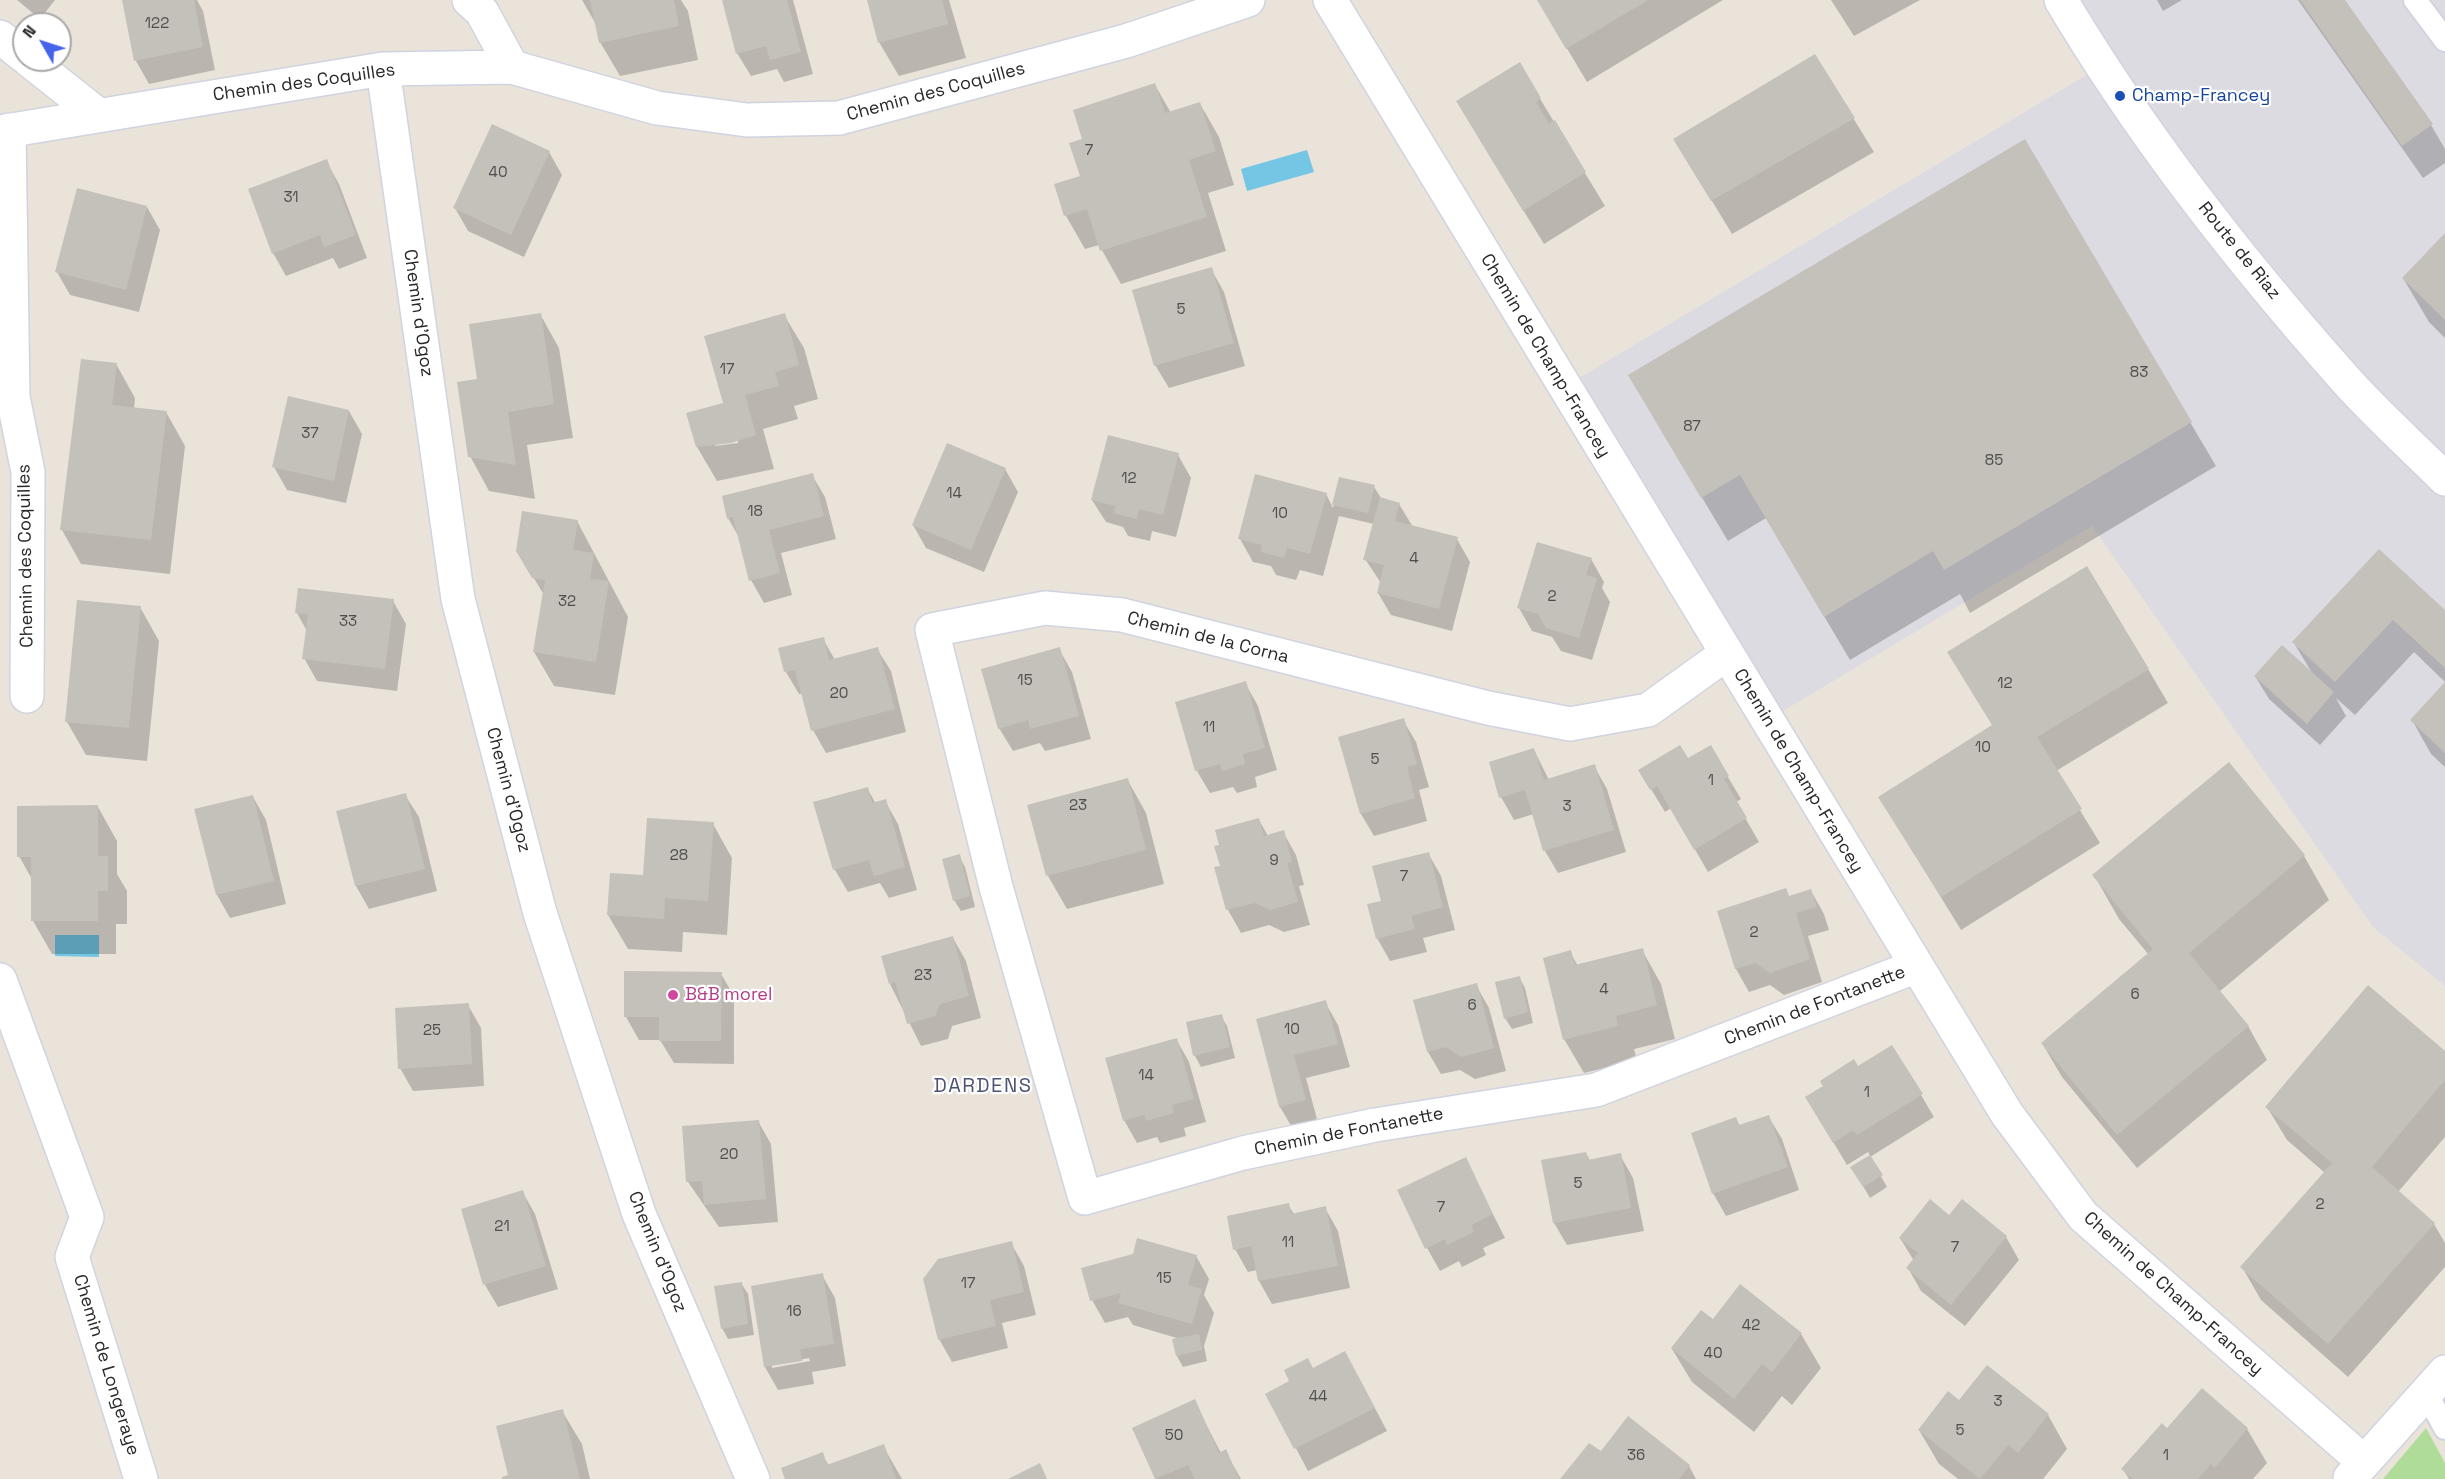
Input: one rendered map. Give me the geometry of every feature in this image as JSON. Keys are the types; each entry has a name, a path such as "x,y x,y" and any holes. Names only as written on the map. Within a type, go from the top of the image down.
{"street":[{"path":"469,0 482,12 512,68"},
{"name":"Chemin des Coquilles","path":"27,696 28,471 13,397 4,131 383,69 512,68 657,108 747,120 838,118 1126,41 1248,0"},
{"name":"Chemin de Champ-Francey","path":"1330,0 2007,1114 2083,1216 2356,1471"},
{"name":"Route de Riaz","path":"2061,0 2120,96 2194,196 2346,380 2445,479"},
{"path":"0,37 12,46"},
{"name":"Chemin d'Ogoz","path":"383,69 458,599 537,902 639,1214 753,1479"},
{"path":"44,72 98,114"},
{"name":"Chemin de la Corna","path":"996,887 932,630 1045,608 1122,615 1488,708 1570,724 1648,710 1726,654"},
{"name":"Chemin de Fontanette","path":"996,887 1085,1198 1243,1153 1364,1127 1596,1090 1917,966"},
{"name":"Chemin de Longeraye","path":"0,980 87,1217 72,1257 141,1479"},
{"path":"2356,1471 2436,1382"}],"lane":[{"path":"2415,0 2445,40"},
{"path":"2436,1382 2445,1428"}],"shaded area":[{"path":"2061,0 2445,0 2445,986 2373,927 2092,526 1768,720 1564,387 2100,67"}],"green space":[{"path":"2426,1428 2445,1463 2445,1479 2383,1479"}],"water":[{"path":"1307,150 1314,172 1247,191 1241,169"},
{"path":"55,935 99,935 99,957 55,956"}],"building":[{"path":"122,0 194,0 203,47 134,61"},
{"path":"590,0 674,0 679,26 599,43"},
{"path":"722,0 787,0 801,52 770,60 766,46 736,54"},
{"path":"867,0 942,0 948,24 878,43"},
{"path":"1537,0 1648,0 1566,49"},
{"path":"2300,0 2345,0 2433,124 2402,146"},
{"path":"1815,54 1855,118 1711,201 1673,139"},
{"path":"1520,62 1541,98 1536,102 1549,124 1555,120 1586,172 1523,211 1456,101"},
{"path":"1155,83 1165,113 1200,102 1216,151 1189,160 1207,217 1100,251 1087,209 1064,216 1054,184 1080,176 1069,143 1082,139 1073,110"},
{"path":"492,124 550,151 511,235 453,208"},
{"path":"2025,139 2192,422 1944,570 1933,551 1824,617 1740,475 1701,498 1628,375"},
{"path":"327,159 356,235 324,247 320,235 272,254 248,189"},
{"path":"77,188 147,206 126,290 55,272"},
{"path":"2445,233 2445,320 2402,278"},
{"path":"1212,267 1234,343 1154,366 1132,290"},
{"path":"541,313 554,404 508,412 516,465 468,457 457,382 477,379 469,324"},
{"path":"785,313 799,365 775,372 779,386 745,395 756,435 731,443 696,447 686,413 723,403 704,336"},
{"path":"81,359 117,363 112,405 167,411 151,540 60,530"},
{"path":"288,396 349,410 334,481 272,467"},
{"path":"1108,435 1179,453 1163,515 1139,509 1137,519 1113,513 1116,506 1091,500"},
{"path":"947,443 1006,468 971,550 912,525"},
{"path":"813,473 824,516 769,530 780,573 749,581 733,517 727,519 722,496"},
{"path":"1255,474 1327,493 1310,554 1287,548 1284,558 1261,552 1262,545 1238,539"},
{"path":"1339,477 1375,485 1368,513 1332,505"},
{"path":"1380,497 1400,503 1395,521 1458,537 1439,609 1377,593 1384,565 1363,560"},
{"path":"522,511 578,520 573,550 594,553 590,579 609,581 596,662 533,652 545,580 532,578 516,551"},
{"path":"1537,542 1592,558 1586,575 1597,578 1579,638 1546,628 1538,614 1517,608"},
{"path":"2379,549 2445,610 2445,668 2393,620 2335,682 2292,642"},
{"path":"2087,566 2149,669 2037,737 2082,809 1941,897 1878,797 1992,725 1947,652"},
{"path":"298,588 394,599 385,669 302,659 308,614 295,613"},
{"path":"77,600 141,606 129,728 65,722"},
{"path":"824,637 829,660 878,647 895,709 811,731 795,670 784,672 778,648"},
{"path":"2282,645 2334,692 2307,724 2254,676"},
{"path":"1060,647 1079,716 1030,729 1028,720 998,729 981,669"},
{"path":"1246,681 1265,748 1243,754 1245,764 1222,771 1220,764 1195,771 1175,702"},
{"path":"2445,682 2445,753 2410,720"},
{"path":"1404,718 1417,764 1407,767 1415,798 1360,814 1338,737"},
{"path":"1680,745 1688,758 1711,745 1729,776 1724,779 1747,818 1694,850 1657,786 1650,790 1638,770"},
{"path":"1534,748 1544,780 1595,764 1614,830 1543,851 1525,790 1499,798 1489,762"},
{"path":"2229,762 2305,855 2189,953 2249,1026 2117,1135 2041,1043 2153,949 2092,875"},
{"path":"1128,778 1146,850 1046,876 1027,805"},
{"path":"868,787 872,803 886,799 905,867 874,876 869,860 833,870 813,802"},
{"path":"406,793 425,869 355,886 336,811"},
{"path":"253,795 274,881 216,895 194,809"},
{"path":"98,805 98,856 108,856 108,891 98,891 98,921 31,921 31,857 17,857 17,806"},
{"path":"647,818 714,822 708,901 665,898 664,919 607,915 610,873 643,875"},
{"path":"1259,818 1264,836 1284,830 1292,862 1287,863 1298,902 1270,910 1255,903 1226,910 1214,867 1220,866 1214,846 1219,845 1215,830"},
{"path":"1429,852 1443,907 1411,916 1415,929 1376,939 1367,904 1381,901 1372,866"},
{"path":"960,854 970,896 953,901 942,859"},
{"path":"1786,888 1789,896 1811,889 1817,907 1796,913 1810,959 1770,973 1756,963 1735,969 1717,911"},
{"path":"953,936 969,996 940,1004 935,1016 907,1024 895,982 889,984 881,956"},
{"path":"1643,948 1657,1005 1616,1016 1618,1026 1563,1040 1543,958 1571,950 1575,965"},
{"name":"B&B morel","path":"624,971 722,972 721,1041 659,1041 659,1017 624,1017"},
{"path":"1520,976 1528,1012 1504,1019 1495,982"},
{"path":"1477,983 1494,1048 1461,1057 1446,1047 1427,1052 1413,1000"},
{"path":"2368,985 2445,1051 2445,1080 2372,1167 2435,1223 2328,1344 2240,1267 2332,1163 2265,1107"},
{"path":"1326,1000 1338,1044 1294,1055 1306,1100 1279,1107 1256,1019"},
{"path":"469,1003 472,1064 398,1069 395,1008"},
{"path":"1222,1014 1230,1047 1193,1056 1186,1022"},
{"path":"1177,1038 1194,1099 1172,1105 1174,1113 1146,1121 1144,1115 1123,1121 1105,1058"},
{"path":"1892,1045 1923,1094 1857,1135 1853,1130 1833,1143 1805,1097 1823,1086 1820,1081 1854,1059 1858,1066"},
{"path":"1769,1115 1788,1167 1712,1194 1691,1133 1736,1117 1739,1125"},
{"path":"759,1120 766,1199 704,1205 702,1181 686,1182 682,1126"},
{"path":"1586,1152 1588,1160 1621,1153 1631,1208 1553,1223 1541,1160"},
{"path":"1870,1155 1883,1175 1863,1187 1850,1167"},
{"path":"1466,1157 1493,1214 1471,1225 1474,1232 1447,1245 1445,1239 1425,1249 1397,1190"},
{"path":"523,1190 546,1266 483,1285 461,1209"},
{"path":"1930,1199 1949,1215 1962,1199 2007,1236 1951,1305 1906,1268 1918,1253 1899,1238"},
{"path":"1289,1203 1291,1214 1326,1206 1338,1266 1258,1281 1251,1246 1233,1250 1227,1216"},
{"path":"1137,1238 1197,1255 1188,1285 1202,1289 1192,1324 1118,1303 1121,1293 1090,1301 1081,1268 1133,1254"},
{"path":"1012,1241 1024,1292 990,1300 996,1326 938,1340 923,1279 938,1259"},
{"path":"823,1273 834,1344 800,1349 802,1361 764,1367 751,1286"},
{"path":"742,1282 748,1324 721,1329 714,1286"},
{"path":"1740,1284 1802,1333 1772,1372 1762,1364 1734,1399 1671,1348 1701,1310 1713,1319"},
{"path":"1199,1334 1202,1350 1176,1356 1172,1339"},
{"path":"1345,1351 1375,1408 1294,1449 1265,1394 1289,1381 1284,1370 1308,1358 1313,1368"},
{"path":"1987,1365 2049,1414 2018,1453 2008,1445 1980,1479 1918,1430 1948,1391 1959,1400"},
{"path":"2202,1388 2248,1428 2215,1468 2211,1464 2198,1479 2133,1479 2121,1469 2162,1423 2167,1428"},
{"path":"1195,1399 1219,1453 1226,1449 1239,1479 1195,1479 1188,1465 1155,1479 1132,1428"},
{"path":"563,1409 580,1479 502,1479 508,1475 496,1426"},
{"path":"1628,1416 1690,1465 1679,1479 1560,1479 1589,1443 1601,1451"},
{"path":"884,1444 896,1479 785,1479 781,1468 823,1452 827,1465"},
{"path":"1040,1463 1047,1479 1008,1479"}],"place":[{"name":"Champ-Francey","path":"2120,96"},
{"name":"B&B morel","path":"673,995"}],"district":[{"name":"DARDENS","path":"983,1087"}]}
